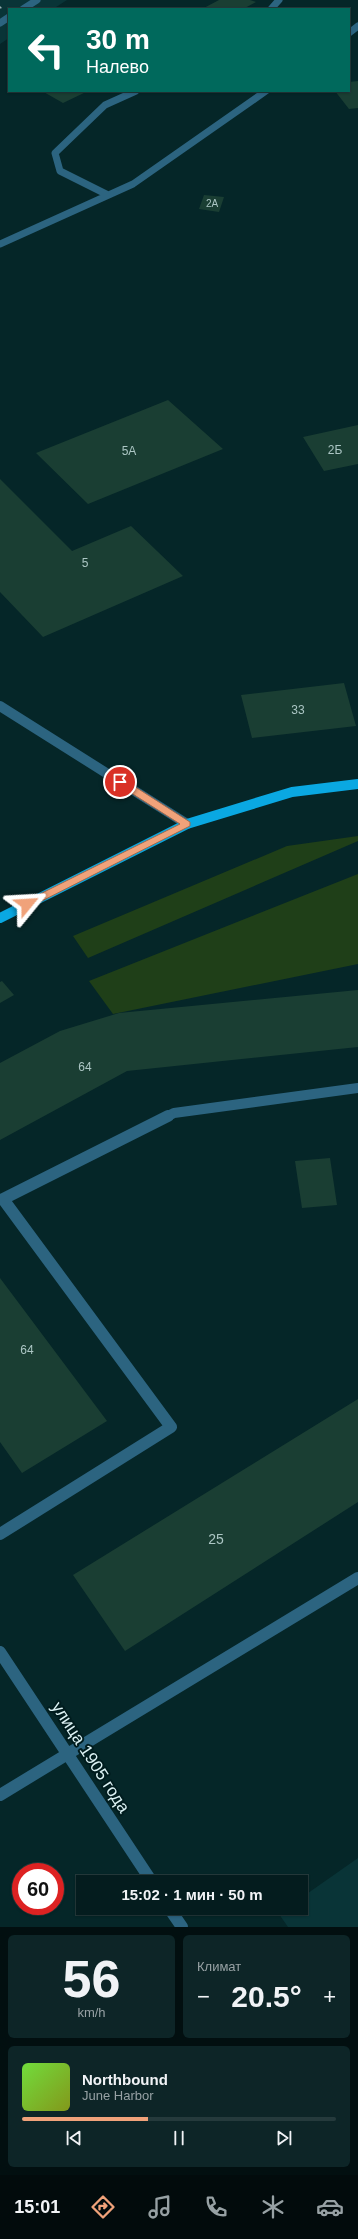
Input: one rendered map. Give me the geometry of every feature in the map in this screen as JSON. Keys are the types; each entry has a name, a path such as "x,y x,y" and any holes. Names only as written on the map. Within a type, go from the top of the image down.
{"main road":[{"path":"0,918 187,824 292,792 358,784"}],"street":[{"path":"25,8 37,0"},
{"path":"272,8 279,0"},
{"path":"350,32 358,26"},
{"path":"108,196 60,171 55,154 105,105 134,92"},
{"path":"0,244 133,184 265,92"},
{"path":"0,706 187,824"},
{"path":"0,1534 171,1427 3,1199 174,1113 358,1088"},
{"path":"0,1795 358,1578"},
{"name":"улица 1905 года","path":"0,1652 147,1875"},
{"path":"174,1915 182,1927"}],"shaded area":[{"path":"0,0 67,0 55,8 8,8 8,39 0,44"},
{"path":"358,1858 358,1927 288,1927 280,1915 308,1915 308,1893"}],"green space":[{"path":"358,836 358,841 88,958 73,936 287,846"},
{"path":"358,874 358,964 113,1014 89,981"}],"building":[{"path":"219,0 250,0 256,2 245,8 204,8"},
{"path":"358,81 358,108 349,109 336,92 350,92 350,82"},
{"path":"44,92 86,92 63,103"},
{"path":"204,195 224,197 219,212 199,209"},
{"path":"168,400 223,449 88,504 36,453"},
{"path":"358,425 358,464 324,471 303,437"},
{"path":"0,479 72,551 131,526 183,576 43,637 0,592"},
{"path":"344,683 356,726 252,738 241,695"},
{"path":"2,981 14,995 0,1003 0,982"},
{"path":"358,990 358,1047 127,1071 0,1140 0,1063 60,1031 119,1013"},
{"path":"330,1158 337,1205 302,1208 295,1161"},
{"path":"0,1278 107,1421 22,1473 0,1442"},
{"path":"358,1399 358,1502 125,1651 73,1575"}],"route":[{"path":"27,904 187,824 120,782"}]}
